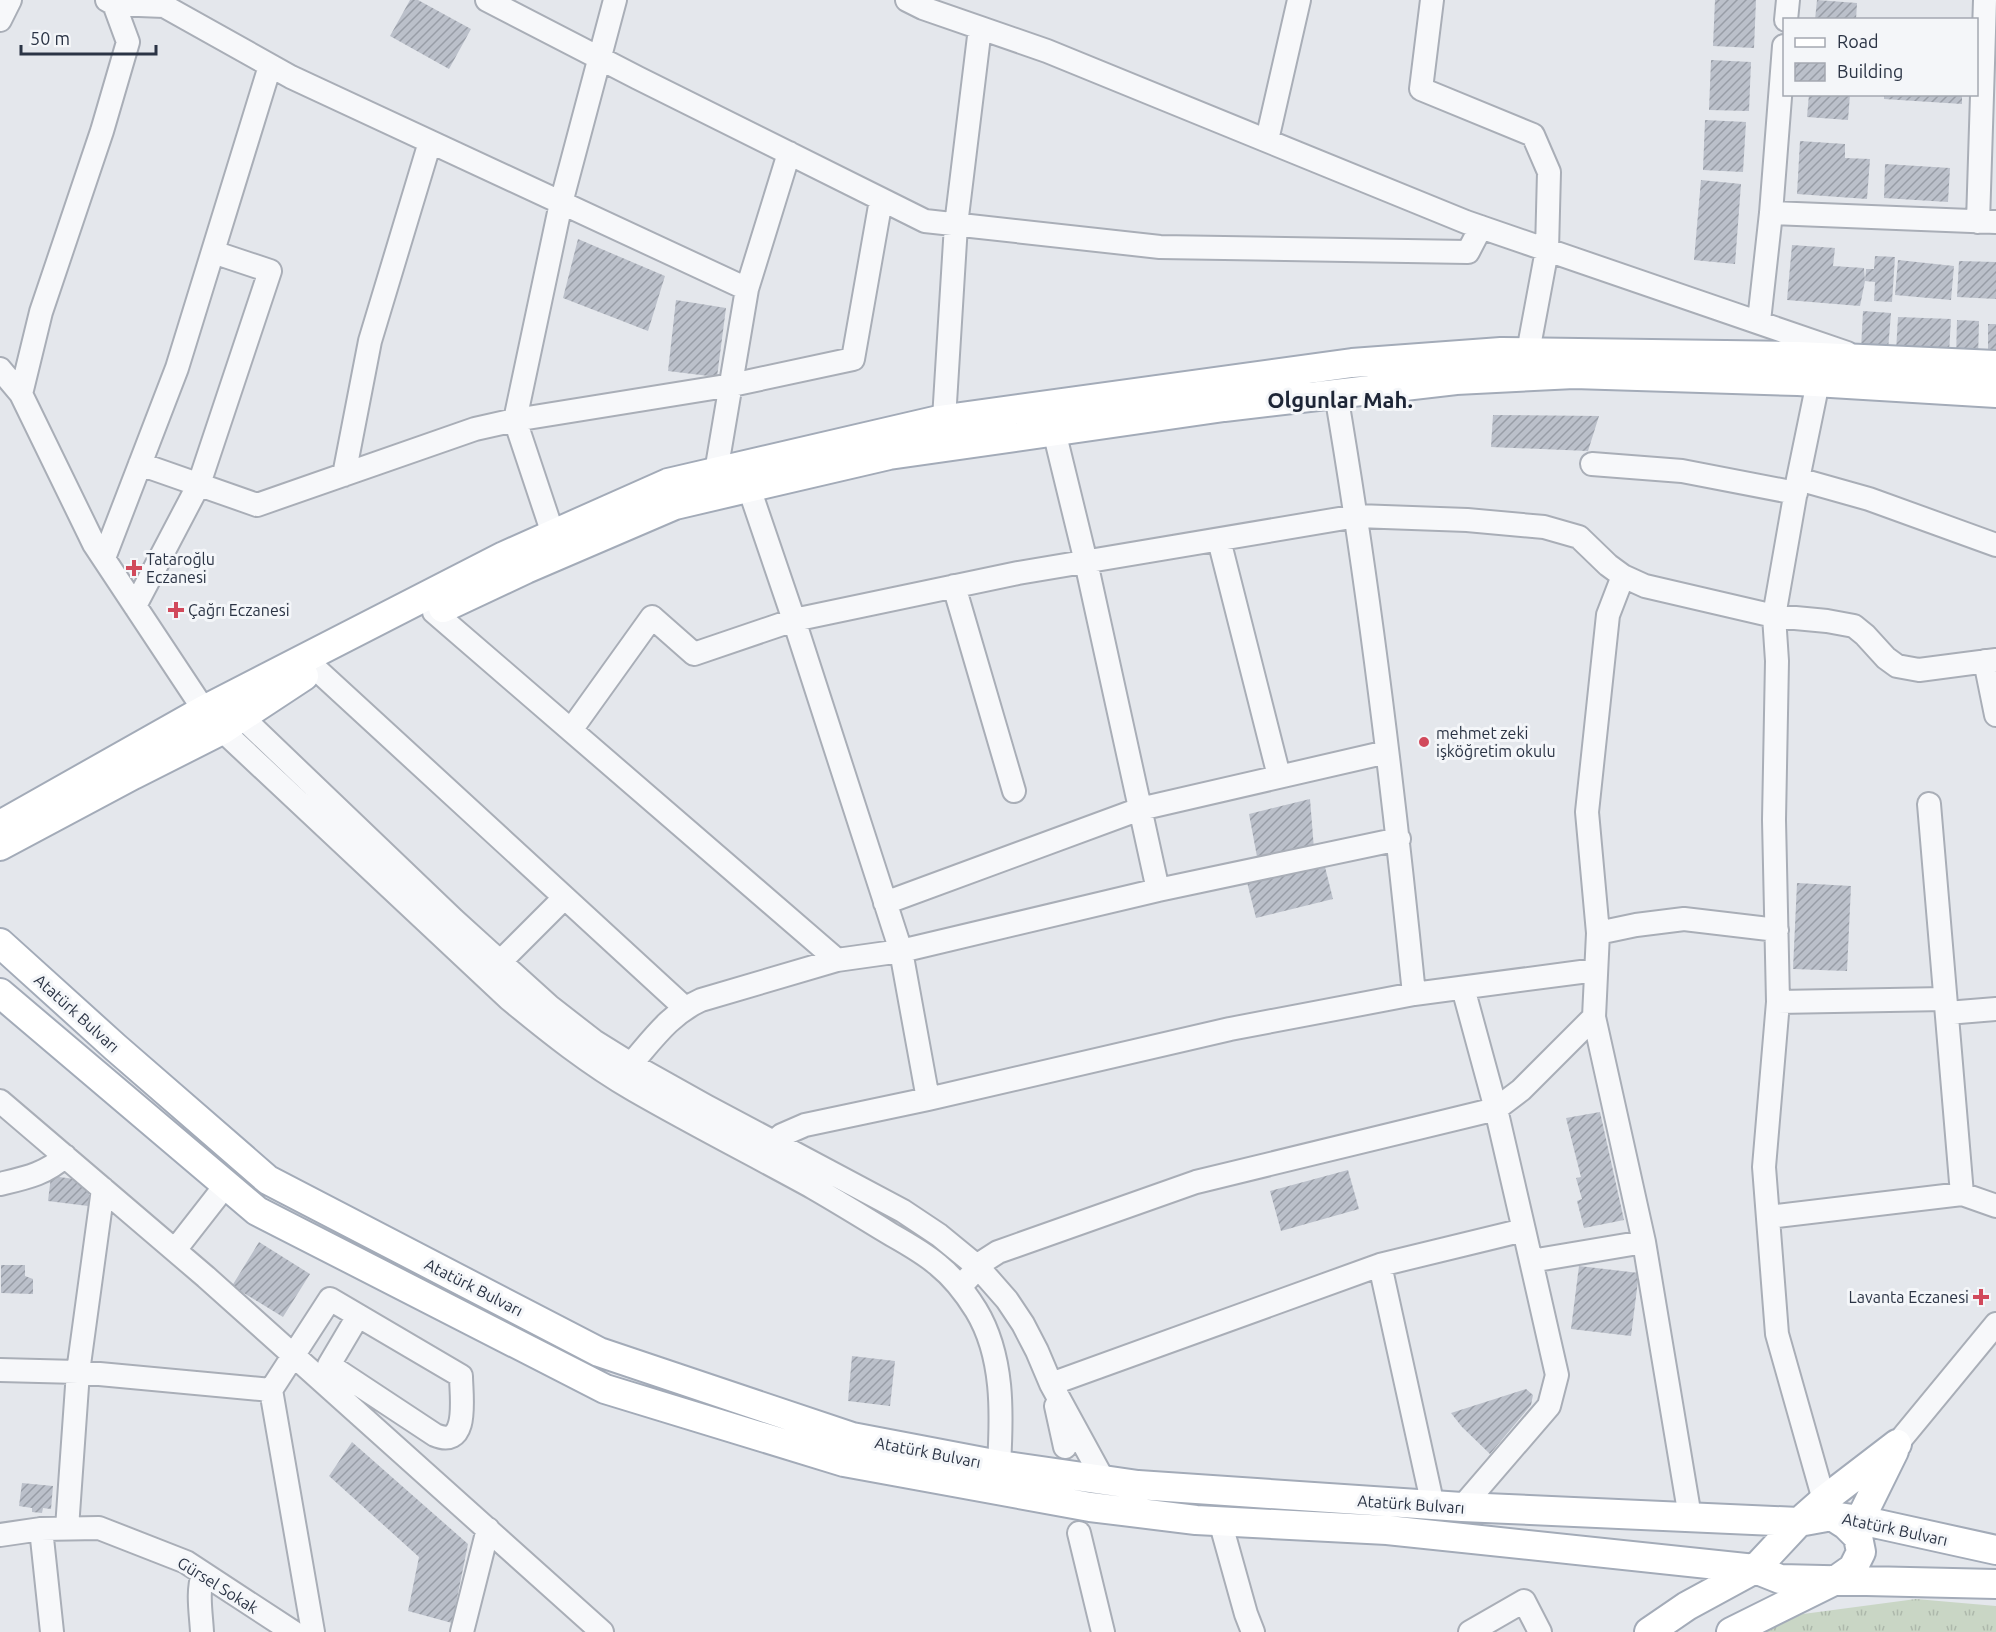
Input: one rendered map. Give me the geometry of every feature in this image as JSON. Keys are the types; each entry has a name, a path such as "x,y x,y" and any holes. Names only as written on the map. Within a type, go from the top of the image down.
{"main road":[{"path":"3,843 133,775 223,719 504,556 668,483 944,419 1352,363 1528,352 1797,356 1996,365"},
{"path":"3,843 39,805 223,719 315,668 526,569 675,505 889,455 1224,407 1456,380 1574,374 1818,382 1996,393"},
{"path":"0,803 22,801 39,805"},
{"path":"0,920 13,940 8,950"},
{"name":"Atatürk Bulvarı","path":"8,950 268,1180 599,1352 852,1437 999,1465 1104,1481 1433,1506 1799,1522 1843,1518 1996,1550"},
{"name":"Atatürk Bulvarı","path":"0,993 257,1211 605,1389 844,1462 1090,1507 1196,1520 1388,1530 1755,1569 1780,1578 1996,1584"},
{"path":"1843,1518 1897,1444"},
{"path":"1843,1518 1897,1444"},
{"path":"1731,1632 1836,1580 1853,1568 1861,1552 1843,1518"},
{"path":"1649,1632 1687,1606 1755,1569 1799,1522"}],"street":[{"path":"0,20 10,0"},
{"path":"487,0 925,221 1160,247 1468,252 1481,227"},
{"path":"553,534 515,420 561,203 615,0"},
{"path":"907,0 923,8 1047,51 1481,227 1865,359"},
{"path":"1267,140 1299,0"},
{"path":"1432,0 1421,89 1533,135 1549,172 1546,250 1528,352"},
{"path":"1786,18 1788,0"},
{"path":"1772,213 1987,222 1985,0"},
{"path":"21,394 41,312 102,131 128,42 111,2 164,6 291,77 747,289"},
{"path":"944,419 957,225 980,28"},
{"path":"104,558 177,368 270,66"},
{"path":"1759,321 1772,213 1783,72"},
{"path":"344,475 370,341 430,142"},
{"path":"716,472 747,289 789,153"},
{"path":"140,464 257,505 475,429 515,420 732,385 853,359 881,200"},
{"path":"135,606 199,484 270,271 213,252"},
{"path":"0,369 21,394 94,544 135,606 223,719 509,999 553,1036 634,1089 903,1211 939,1235 978,1267 1023,1324 1051,1384 1104,1481"},
{"path":"1818,382 1774,616 1777,672 1774,820 1778,1002 1764,1167 1777,1334 1843,1518"},
{"path":"1336,394 1357,516 1399,839 1414,994"},
{"path":"1054,431 1086,562 1158,890"},
{"path":"1592,464 1682,471 1797,486 1869,499 1996,545"},
{"path":"749,488 901,951 928,1099"},
{"path":"571,730 652,617 694,654 794,620 954,586 1018,573 1357,516 1467,520 1545,527 1579,537 1608,565 1623,576 1645,586 1774,616 1854,626 1897,666 1919,670 1991,660 1996,716"},
{"path":"1219,540 1279,776"},
{"path":"1623,576 1608,615 1587,812 1598,933 1594,1017 1644,1242 1690,1517"},
{"path":"954,586 1014,791"},
{"path":"434,612 837,960"},
{"path":"315,668 685,1008"},
{"path":"223,719 549,1006 594,1041 765,1149 851,1209 938,1265 960,1287 977,1312 996,1364 1001,1426 999,1465"},
{"path":"885,903 1140,809 1387,752"},
{"path":"1929,804 1962,1194"},
{"path":"631,1064 675,1015 685,1008 701,1000 837,960 901,951 1158,890 1399,839"},
{"path":"500,962 564,898"},
{"path":"1598,933 1684,919 1777,930"},
{"path":"765,1149 792,1129 805,1125 1230,1029 1414,994 1596,970"},
{"path":"1462,1507 1549,1406 1557,1375 1496,1110 1463,988"},
{"path":"1778,1002 1996,1009"},
{"path":"960,1287 978,1267 998,1252 1196,1182 1496,1110 1521,1090 1594,1017"},
{"path":"0,1101 175,1250 602,1632"},
{"path":"0,1184 45,1172 65,1156"},
{"path":"175,1250 225,1186"},
{"path":"67,1528 78,1372 103,1189"},
{"path":"1768,1217 1962,1194 1996,1206"},
{"path":"1051,1384 1380,1265 1524,1230"},
{"path":"1531,1261 1644,1242"},
{"path":"1380,1265 1433,1506"},
{"path":"313,1632 271,1390 330,1299 461,1376 461,1426 455,1434 445,1438 435,1435 329,1365 358,1316"},
{"path":"1897,1444 1996,1324"},
{"path":"0,1370 78,1372 271,1390"},
{"path":"1051,1384 1065,1447"},
{"path":"1221,1521 1253,1632"},
{"path":"41,1528 52,1632"},
{"name":"Gürsel Sokak","path":"0,1535 41,1528 99,1528 186,1562 293,1632"},
{"path":"462,1632 488,1529"},
{"path":"1079,1533 1103,1632"},
{"path":"202,1632 199,1596 203,1574"},
{"path":"1470,1632 1524,1601 1540,1632"}],"green space":[{"path":"1916,1599 1996,1606 1996,1632 1760,1632 1803,1614"}],"building":[{"path":"410,0 418,0 471,29 449,69 390,36"},
{"path":"1715,0 1756,0 1754,48 1713,46"},
{"path":"1817,0 1857,3 1856,18 1815,18"},
{"path":"1711,60 1751,62 1749,111 1709,110"},
{"path":"1809,96 1850,96 1848,120 1807,117"},
{"path":"1884,96 1962,96 1962,104 1884,99"},
{"path":"1705,120 1746,122 1743,172 1703,170"},
{"path":"1800,141 1845,144 1845,158 1870,159 1867,199 1797,194"},
{"path":"1885,164 1950,168 1948,202 1884,198"},
{"path":"1701,180 1741,184 1735,264 1694,260"},
{"path":"578,239 665,276 648,331 563,298"},
{"path":"1792,245 1835,248 1833,266 1864,268 1865,281 1860,306 1787,300"},
{"path":"1875,256 1895,257 1892,302 1874,301 1875,282 1865,281 1866,269 1874,269"},
{"path":"1898,260 1954,266 1951,300 1895,295"},
{"path":"1959,261 1996,262 1996,299 1957,297"},
{"path":"676,300 726,308 717,377 668,371"},
{"path":"1863,311 1891,313 1888,350 1861,349"},
{"path":"1898,317 1951,319 1949,353 1896,351"},
{"path":"1957,320 1979,321 1978,359 1956,358"},
{"path":"1988,324 1996,324 1996,360 1988,360"},
{"path":"1493,415 1599,416 1588,451 1491,447"},
{"path":"1310,799 1314,849 1258,862 1249,814"},
{"path":"1324,863 1333,899 1256,918 1247,882"},
{"path":"1797,883 1851,886 1847,971 1793,969"},
{"path":"1600,1112 1624,1220 1584,1228 1577,1201 1582,1199 1576,1178 1581,1177 1566,1118"},
{"path":"1348,1170 1359,1209 1281,1231 1270,1191"},
{"path":"51,1176 91,1181 88,1206 48,1201"},
{"path":"259,1242 310,1274 283,1317 232,1286"},
{"path":"1,1265 25,1265 25,1276 33,1279 33,1294 1,1293"},
{"path":"1579,1266 1639,1273 1631,1336 1571,1329"},
{"path":"852,1356 895,1361 890,1406 848,1401"},
{"path":"1526,1389 1533,1395 1531,1405 1490,1454 1451,1413"},
{"path":"352,1442 468,1544 452,1623 408,1611 419,1557 329,1476"},
{"path":"22,1483 53,1486 51,1509 43,1508 42,1513 32,1512 32,1508 19,1506"}],"place":[{"name":"Tataroğlu Eczanesi","path":"134,568"},
{"name":"Çağrı Eczanesi","path":"176,610"},
{"name":"mehmet zeki işköğretim okulu","path":"1424,742"},
{"name":"Lavanta Eczanesi","path":"1981,1297"}],"district":[{"name":"Olgunlar Mah.","path":"1340,400"}]}
